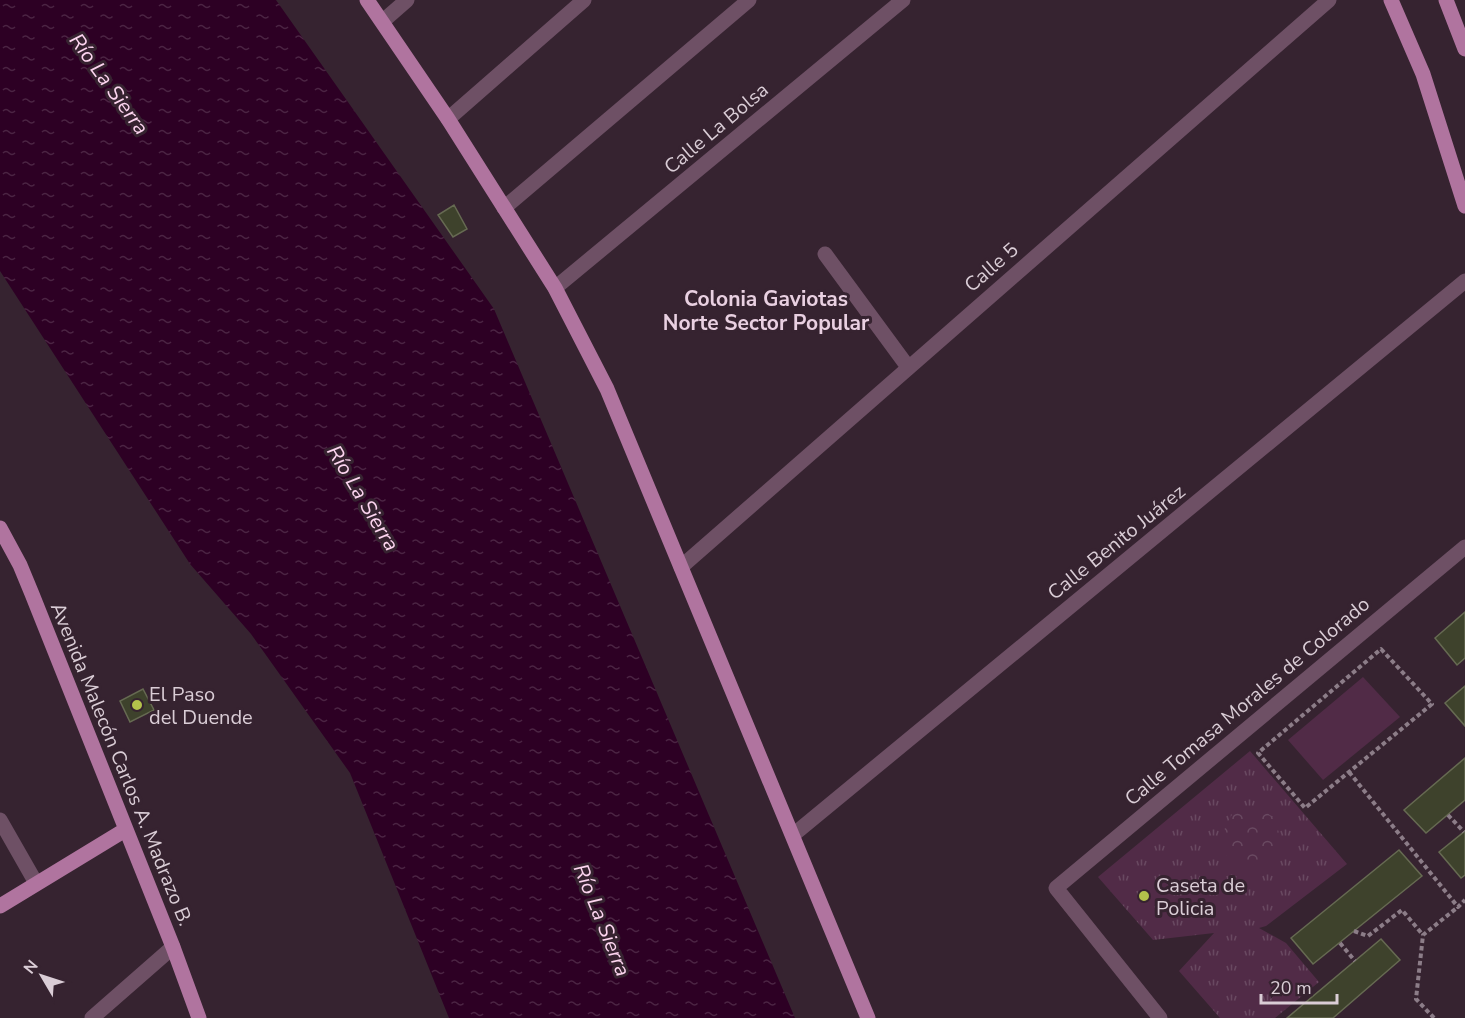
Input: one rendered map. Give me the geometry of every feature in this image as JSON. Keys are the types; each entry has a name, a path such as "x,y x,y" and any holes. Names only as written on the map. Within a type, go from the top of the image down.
{"main road":[{"path":"367,0 448,119 555,288 607,389 868,1018"},
{"path":"1391,0 1423,74 1465,206"},
{"path":"1446,0 1465,49"},
{"name":"Avenida Malecón Carlos A. Madrazo B.","path":"0,528 20,565 32,594 199,1018"},
{"path":"0,906 125,830"}],"street":[{"path":"383,21 407,0"},
{"path":"448,119 584,0"},
{"path":"504,208 749,0"},
{"name":"Calle La Bolsa","path":"555,288 903,0"},
{"name":"Calle 5","path":"681,567 1329,0"},
{"path":"825,254 908,367"},
{"name":"Calle Benito Juárez","path":"793,835 1465,281"},
{"name":"Calle Tomasa Morales de Colorado","path":"1160,1018 1056,888 1465,547"},
{"path":"0,820 36,883"},
{"path":"96,1017 172,947"}],"path":[{"path":"1381,650 1432,704 1349,772 1305,808 1258,753 1381,650"},
{"path":"1349,772 1458,907"},
{"path":"1448,815 1464,832"},
{"path":"1434,1018 1416,999 1423,935 1465,900"},
{"path":"1354,931 1368,936 1402,910 1423,935"},
{"path":"1340,943 1355,961"}],"green space":[{"path":"1363,677 1400,717 1323,780 1288,740"},
{"path":"1250,751 1347,864 1266,926 1259,928 1286,943 1319,982 1275,1018 1220,1018 1179,971 1214,933 1153,940 1098,877"},
{"path":"1260,808 1274,818 1280,836 1271,856 1250,868 1239,864 1225,854 1222,840 1233,813"}],"water":[{"name":"Río La Sierra","path":"0,0 276,0 494,309 795,1018 449,1018 350,773 251,634 190,564 0,271"}],"building":[{"path":"454,205 467,229 453,237 438,215"},
{"path":"1465,612 1465,658 1457,665 1435,638"},
{"path":"1465,686 1465,726 1445,703"},
{"name":"El Paso del Duende","path":"143,689 154,710 130,722 120,701"},
{"path":"1465,758 1465,800 1426,833 1404,810"},
{"path":"1465,831 1465,875 1461,878 1439,852"},
{"path":"1399,850 1422,876 1313,964 1291,938"},
{"path":"1381,939 1400,960 1333,1018 1287,1018"}],"place":[{"name":"El Paso del Duende","path":"137,705"},
{"name":"Caseta de Policia","path":"1144,896"}],"district":[{"name":"Colonia Gaviotas Norte Sector Popular","path":"766,311"}]}
